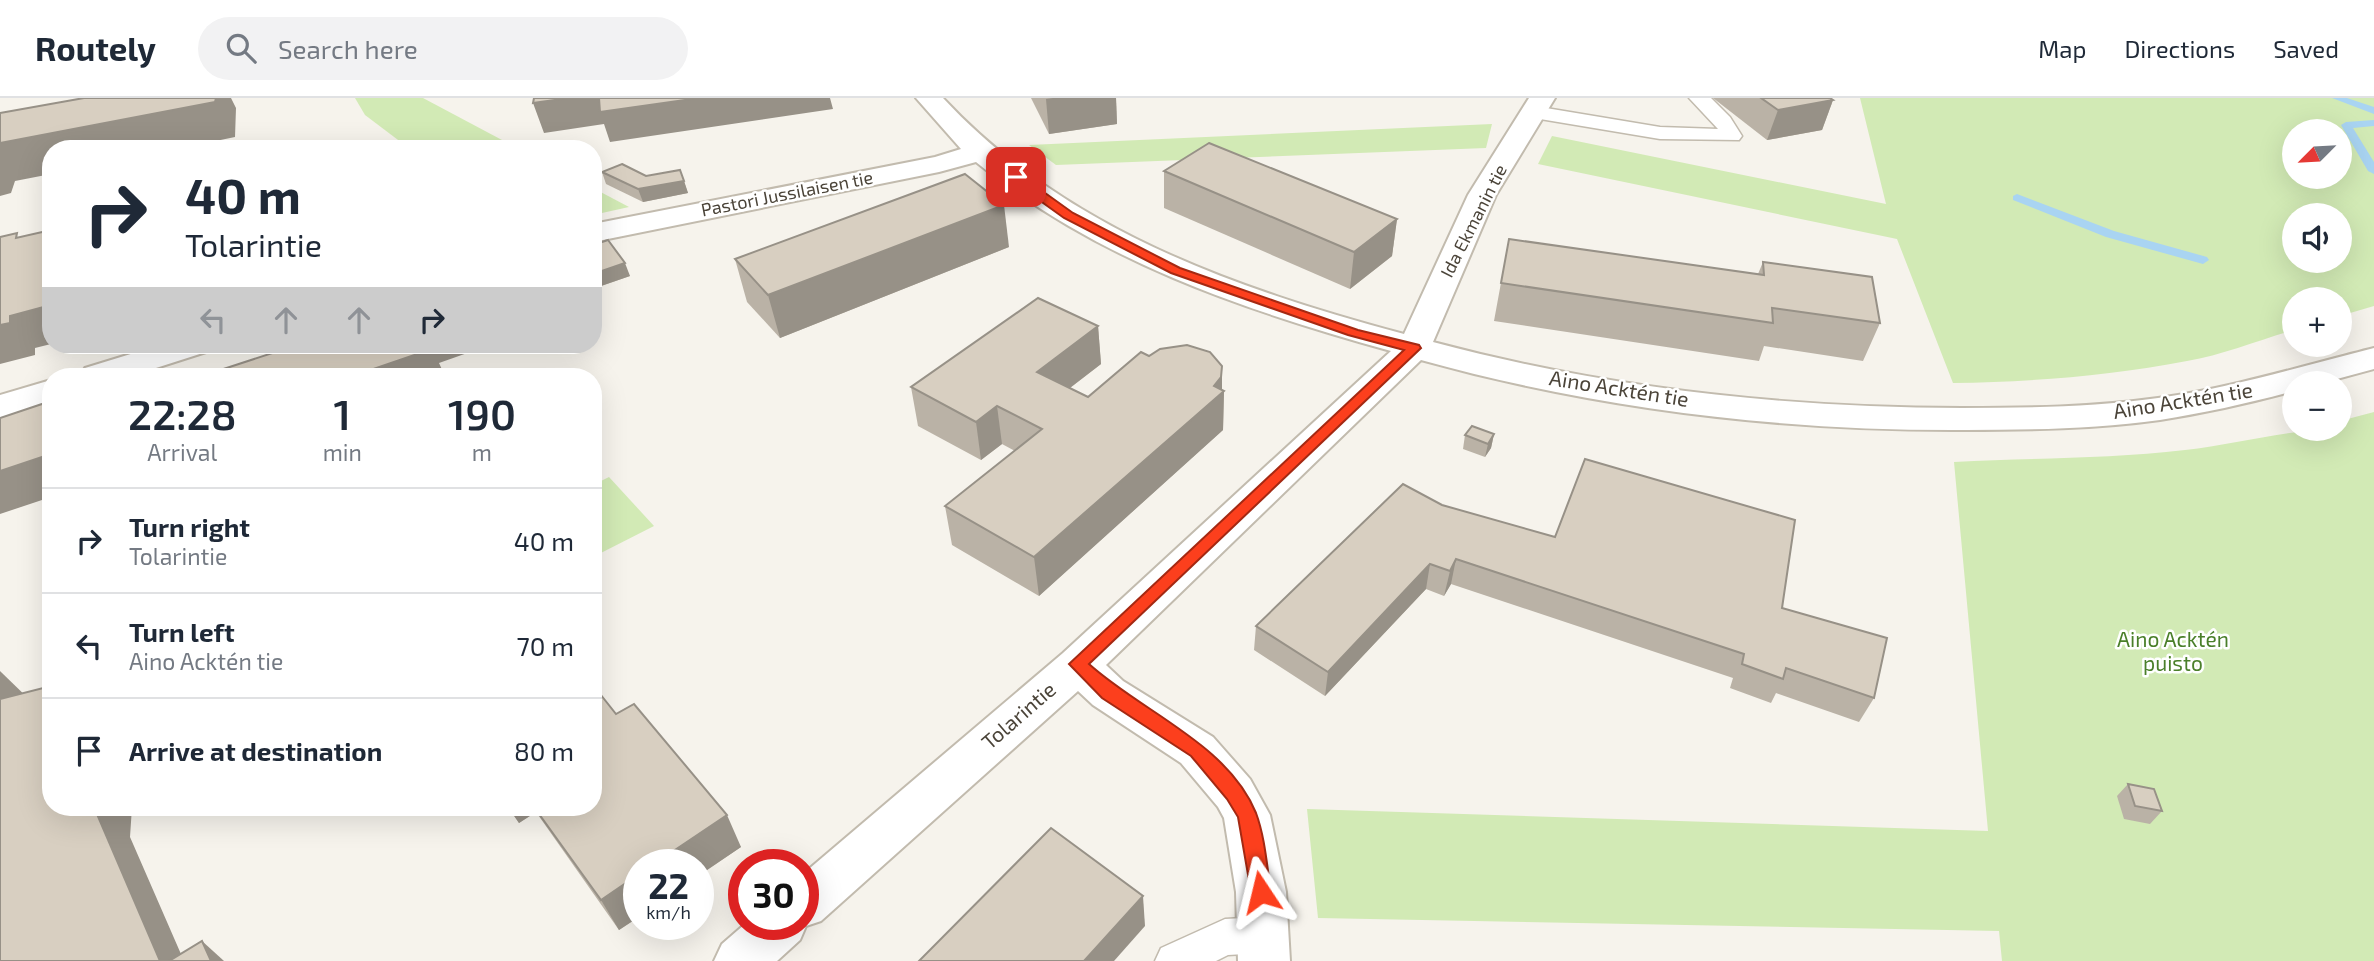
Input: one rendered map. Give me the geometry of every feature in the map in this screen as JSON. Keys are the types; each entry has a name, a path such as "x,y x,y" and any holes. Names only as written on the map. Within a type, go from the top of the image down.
{"street":[{"name":"Aino Acktén tie","path":"929,98 980,152 1069,216 1175,270 1353,332 1557,380 1703,403 1883,419 2055,417 2156,410 2261,390 2374,358"},
{"name":"Ida Ekmanin tie","path":"1414,348 1482,195 1538,105"},
{"name":"Pastori Jussilaisen tie","path":"602,231 939,164 980,152"},
{"name":"Tolarintie","path":"819,891 1078,664 1414,348"},
{"path":"122,368 166,354"},
{"path":"0,407 42,394"},
{"path":"1078,664 1108,693 1198,750 1234,793 1247,815 1261,892 1263,948"},
{"path":"740,961 764,940"}],"lane":[{"path":"1538,105 1660,134 1732,136 1723,121 1699,98"},
{"path":"1175,961 1225,937 1263,948"}],"green space":[{"path":"355,98 423,98 502,140 398,140 365,115"},
{"path":"1860,98 2374,98 2374,306 2352,312 2352,287 2282,287 2282,334 2227,351 2128,371 1953,383 1897,239 1538,164 1552,136 1886,204"},
{"path":"1492,124 1486,148 1056,165 1029,145"},
{"path":"602,193 629,207 602,213"},
{"name":"Aino Acktén puisto","path":"2374,412 2374,961 2002,961 1999,931 1318,918 1307,809 1988,831 1954,462 2156,453 2282,434 2282,441 2352,441 2352,418"},
{"path":"609,477 654,526 602,552 602,480"}],"building":[{"path":"84,98 216,98 215,102 0,143 0,113"},
{"path":"534,98 569,98 533,103"},
{"path":"599,98 699,98 600,112"},
{"path":"1761,98 1830,98 1833,100 1778,110"},
{"path":"1209,143 1397,219 1354,252 1164,171"},
{"path":"622,164 646,176 680,170 684,181 638,189 602,172"},
{"path":"965,174 1004,205 768,295 735,259"},
{"path":"42,232 42,307 10,316 10,323 0,325 0,237 17,233 16,238"},
{"path":"1509,239 1764,275 1763,262 1872,277 1880,323 1772,308 1773,323 1501,283"},
{"path":"608,240 625,263 602,271 602,242"},
{"path":"1038,298 1098,326 1037,372 1088,397 1141,352 1149,356 1160,349 1187,345 1210,352 1222,366 1221,377 1214,386 1224,391 1034,557 945,506 1042,429 997,406 976,422 911,387"},
{"path":"269,354 417,354 376,368 227,368"},
{"path":"42,404 42,457 0,471 0,418"},
{"path":"1472,426 1494,434 1488,444 1465,435"},
{"path":"1585,459 1795,520 1782,608 1887,638 1874,698 1786,668 1783,679 1742,664 1744,654 1456,559 1450,571 1430,564 1328,672 1256,626 1403,484 1442,505 1555,537"},
{"path":"42,688 42,816 98,816 160,961 0,961 0,699"},
{"path":"602,696 616,714 634,704 727,815 676,849 623,849 623,885 601,900 540,816 602,816"},
{"path":"2128,784 2154,789 2162,811 2135,806"},
{"path":"1051,828 1143,896 1084,961 919,961"},
{"path":"202,941 211,961 169,961"}],"waterway":[{"path":"2337,98 2374,111"},
{"path":"2374,123 2346,125 2374,171"},
{"path":"2017,198 2110,234 2203,260"}],"route":[{"path":"1016,177 1069,216 1175,270 1353,332 1414,348 1078,664 1108,693 1198,750 1234,793 1247,815 1261,892"}]}
